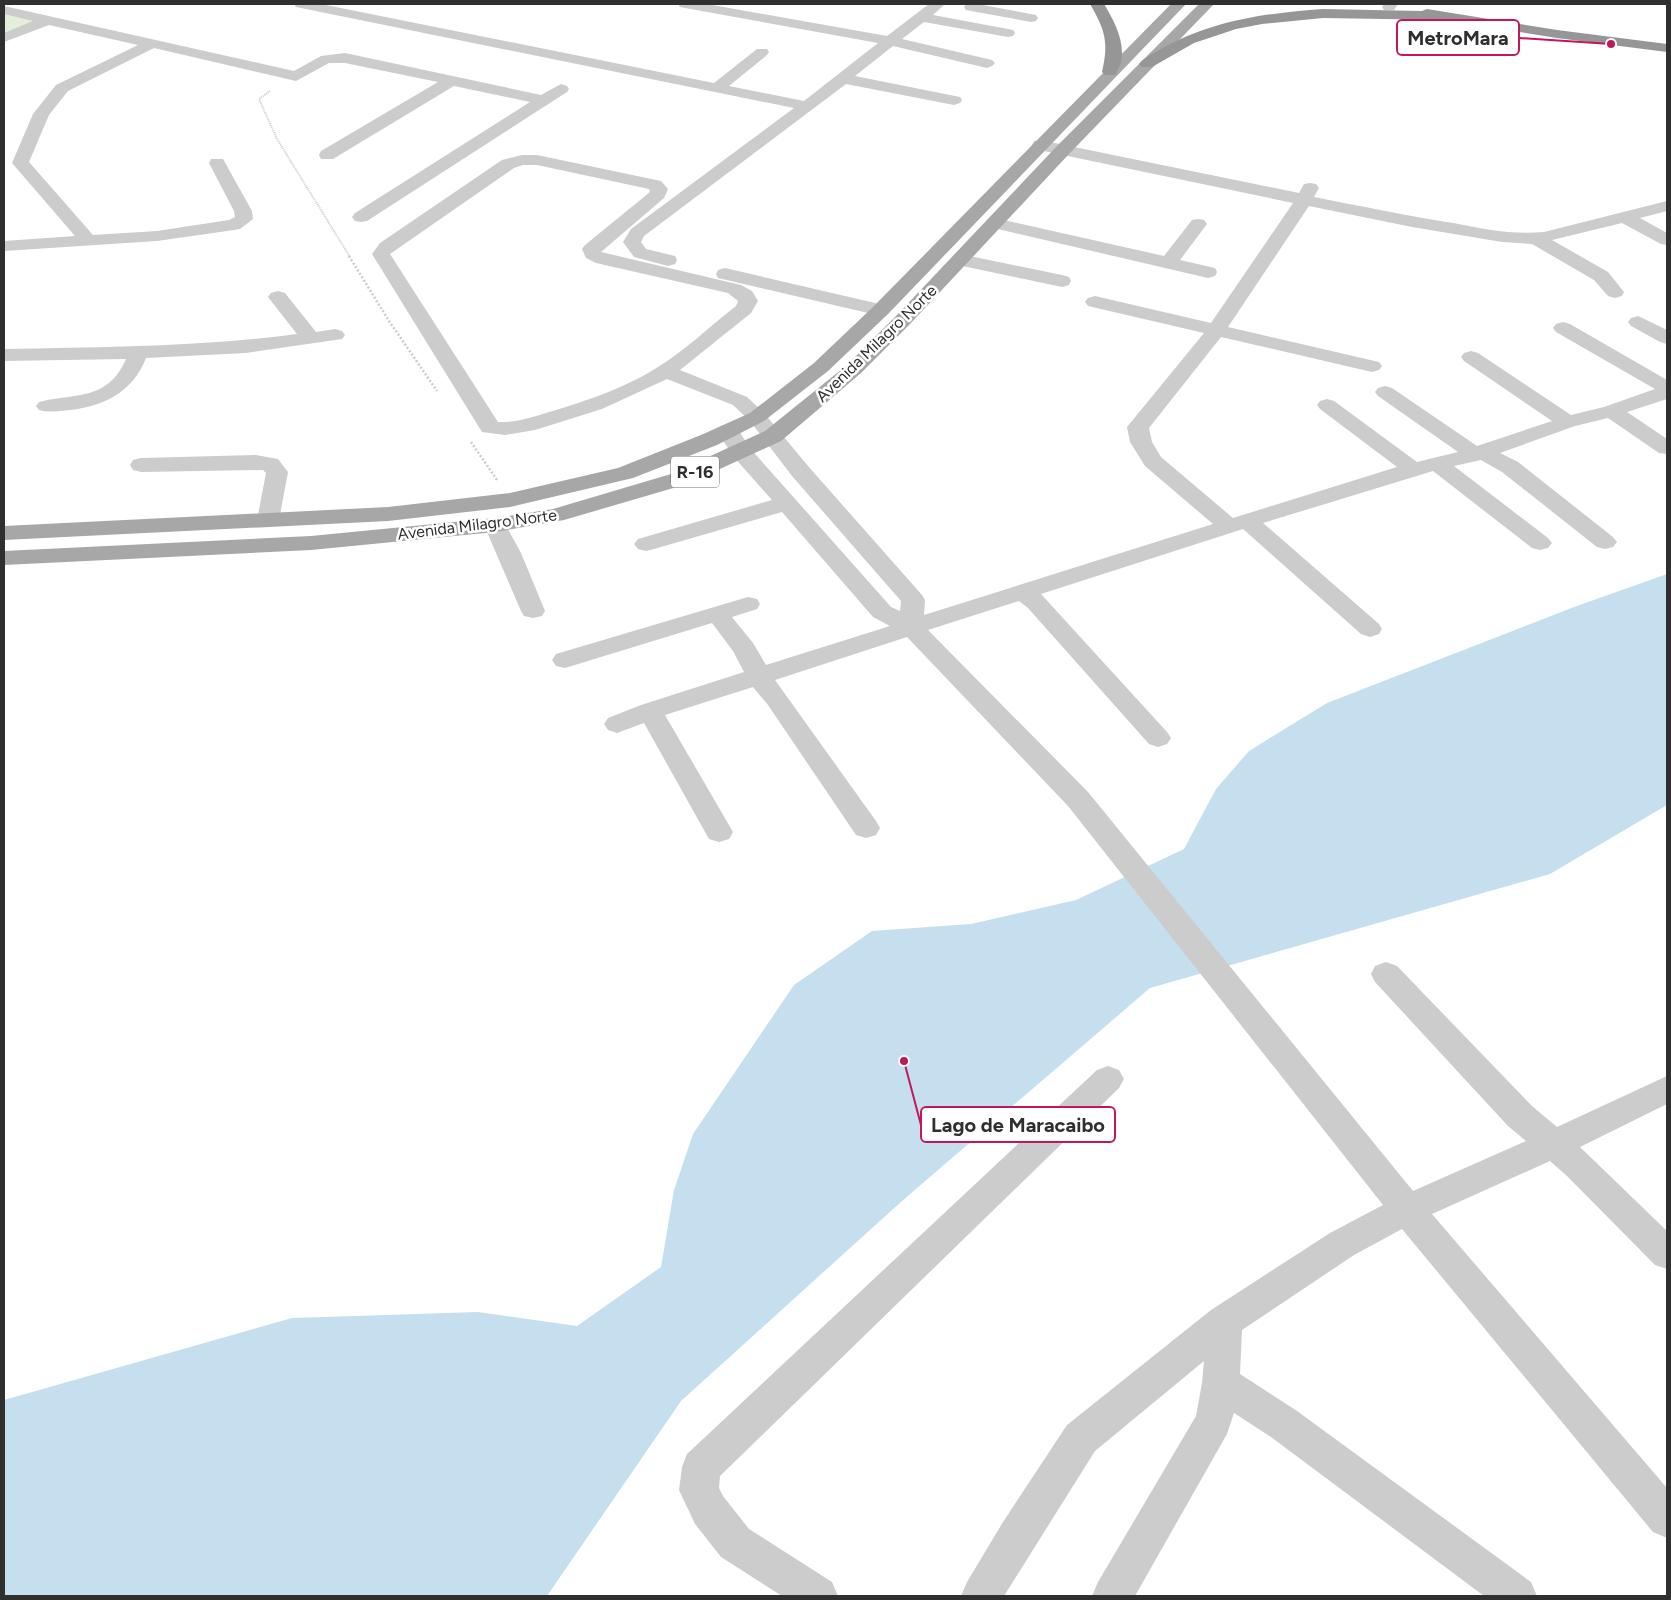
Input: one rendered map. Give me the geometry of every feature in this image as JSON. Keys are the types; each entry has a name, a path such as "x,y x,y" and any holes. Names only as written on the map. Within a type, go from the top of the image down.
{"highway":[{"path":"1097,4 1113,31 1116,49 1110,72"},
{"path":"1366,4 1390,6 1557,34 1667,48"},
{"path":"1432,4 1667,37"},
{"path":"1147,64 1178,45 1204,34 1240,24 1284,17 1330,13 1444,16"}],"main road":[{"name":"Avenida Milagro Norte","path":"4,558 311,543 495,525 556,515 679,479 773,436 854,369 995,223 1056,146 1110,72 1179,4"},
{"name":"Avenida Milagro Norte","path":"4,532 388,514 510,500 624,473 728,431 757,417 822,367 1056,146 1147,64 1207,4"}],"street":[{"path":"301,4 808,106"},
{"path":"685,4 889,41 986,63"},
{"path":"756,17 779,4"},
{"path":"881,310 640,253 632,242 637,233 808,106 841,78 938,4"},
{"path":"957,5 1031,18"},
{"path":"4,10 296,76 326,59 345,58 543,100"},
{"path":"920,17 1008,34"},
{"path":"4,38 48,20"},
{"path":"89,241 12,163 41,114 62,88 153,43"},
{"path":"717,88 762,52"},
{"path":"841,78 954,100"},
{"path":"327,155 451,81"},
{"path":"361,217 561,89"},
{"path":"1056,146 1117,168 1259,204"},
{"path":"1056,146 1307,194 1498,226 1522,226 1640,196"},
{"path":"522,160 537,160 655,185 659,189 658,194 591,249 592,254 596,257 734,289 745,294 748,301 744,309 666,371 633,390 598,404 510,430 490,427 381,254 386,247 508,164 522,160"},
{"path":"4,246 157,236 240,222 244,219 243,212 217,163"},
{"path":"1117,168 1307,194 1412,222 1524,240 1665,208"},
{"path":"1307,194 1212,335 1138,427 1141,442 1153,460 1248,520 1377,624"},
{"path":"1624,217 1667,240"},
{"path":"995,223 1208,272"},
{"path":"1168,263 1198,224"},
{"path":"1535,238 1600,276 1615,292"},
{"path":"960,260 1062,281"},
{"path":"278,297 310,337"},
{"path":"1095,302 1337,372"},
{"path":"1638,322 1667,338"},
{"path":"4,356 138,353 246,347 335,335"},
{"path":"1212,335 1372,366"},
{"path":"1564,335 1662,392"},
{"path":"46,406 98,398 116,387 136,364 138,353"},
{"path":"1468,363 1558,426"},
{"path":"666,371 740,401 757,417 800,471 914,600 911,627"},
{"path":"1385,392 1466,448 1510,467 1605,542"},
{"path":"617,724 650,711 760,678 911,627 1248,520 1412,470 1478,454 1558,426 1611,411 1662,392"},
{"path":"1326,404 1412,470"},
{"path":"1611,411 1667,448"},
{"path":"728,431 741,451 882,612 911,627 1078,800 1408,1209 1667,1518"},
{"path":"141,465 256,462 270,464 277,472 268,520"},
{"path":"1437,464 1540,543"},
{"path":"646,544 767,507 787,503"},
{"path":"495,525 509,553 532,611"},
{"path":"1023,592 1037,603 1158,738"},
{"path":"565,660 748,604"},
{"path":"717,613 744,649 760,678 777,699 866,828"},
{"path":"650,711 719,832"},
{"path":"1386,974 1520,1116 1579,1166 1667,1254"},
{"path":"818,1596 735,1543 709,1510 699,1490 701,1466 1108,1079"},
{"path":"981,1596 1017,1536 1081,1438 1224,1322 1342,1244 1408,1209 1554,1144 1667,1089"},
{"path":"1112,1596 1214,1421 1221,1383 1224,1322"},
{"path":"1221,1383 1284,1424 1517,1596"}],"path":[{"path":"296,76 259,99 277,139 389,321"}],"green space":[{"path":"4,12 41,20 4,36"}],"water":[{"path":"1667,574 1667,805 1550,874 1150,988 902,1201 681,1401 547,1596 4,1596 4,1400 292,1318 478,1312 577,1326 661,1267 674,1190 693,1134 794,985 872,931 971,924 1076,900 1184,849 1216,789 1249,751 1327,703 1574,607"}],"place":[{"name":"MetroMara","path":"1611,44"},
{"name":"Lago de Maracaibo","path":"904,1061"}]}
